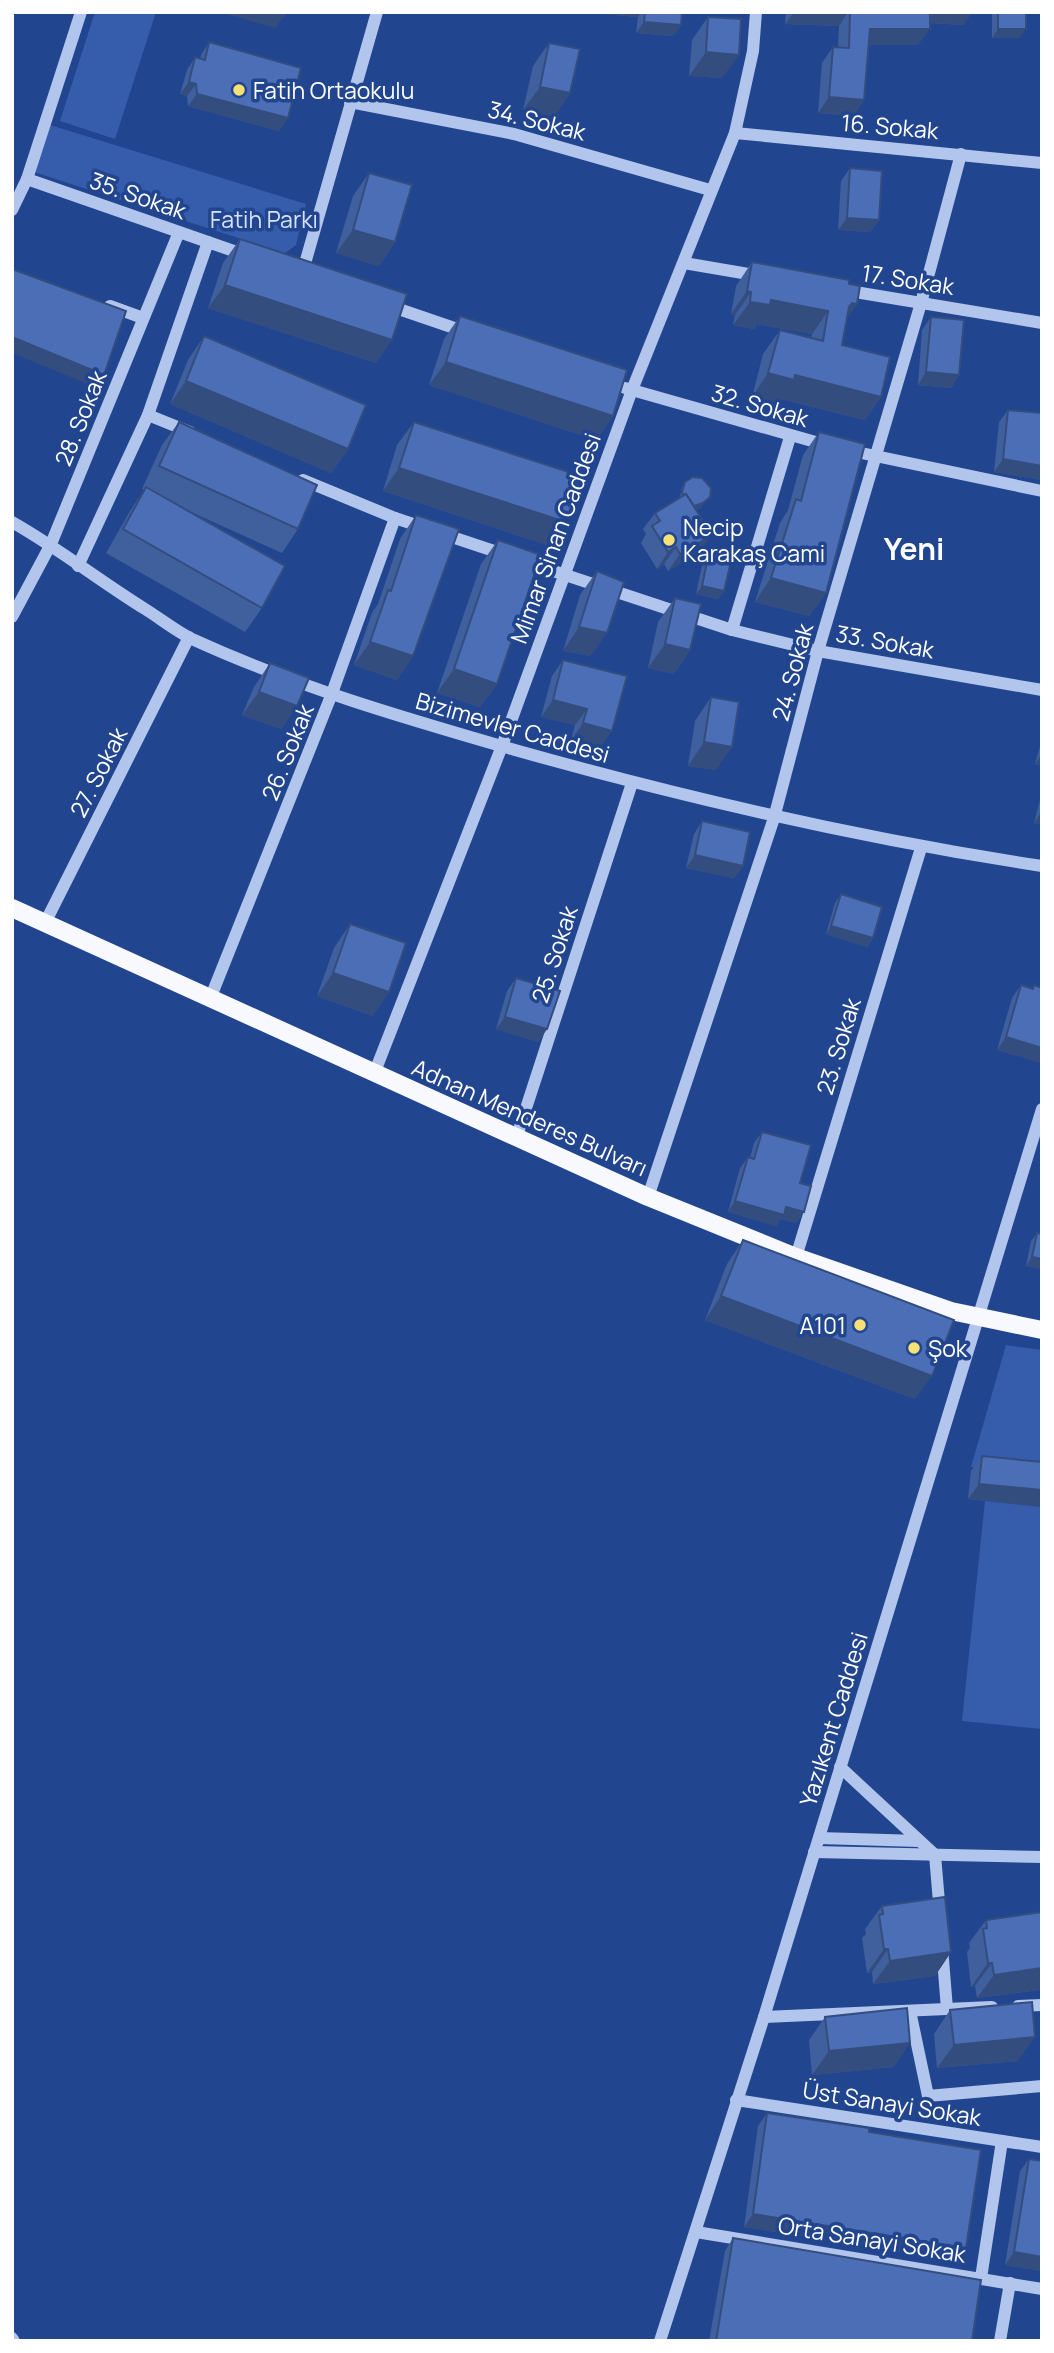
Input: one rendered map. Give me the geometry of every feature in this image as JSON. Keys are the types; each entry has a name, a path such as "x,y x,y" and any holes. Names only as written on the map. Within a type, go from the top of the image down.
{"main road":[{"name":"Adnan Menderes Bulvarı","path":"12,908 44,925 648,1197 796,1257 977,1317 1042,1330"}],"street":[{"path":"12,210 27,179 81,12"},
{"path":"315,279 296,273 377,12"},
{"name":"Mimar Sinan Caddesi","path":"374,1074 502,746 632,390 734,133 752,51 757,12"},
{"name":"34. Sokak","path":"350,102 514,134 710,190"},
{"name":"16. Sokak","path":"734,133 1042,163"},
{"name":"24. Sokak","path":"648,1197 774,818 818,651 921,303 961,154"},
{"name":"35. Sokak","path":"27,179 267,262"},
{"name":"28. Sokak","path":"12,617 51,544 179,232"},
{"path":"78,566 148,415 208,242"},
{"path":"684,263 776,278"},
{"name":"17. Sokak","path":"829,287 1042,323"},
{"path":"368,298 474,335"},
{"path":"91,299 143,318"},
{"path":"606,381 632,390"},
{"name":"32. Sokak","path":"632,390 790,437 1042,491"},
{"path":"148,415 197,435"},
{"path":"732,630 790,437"},
{"name":"33. Sokak","path":"296,477 395,518 732,630 818,651 1042,690"},
{"name":"26. Sokak","path":"211,999 331,696 395,518"},
{"name":"Bizimevler Caddesi","path":"12,522 51,544 78,566 189,637 331,696 632,783 774,818 921,848 1042,866"},
{"name":"27. Sokak","path":"44,925 189,637"},
{"name":"25. Sokak","path":"516,1139 632,783"},
{"name":"23. Sokak","path":"796,1257 921,848"},
{"name":"Yazıkent Caddesi","path":"660,2341 764,2017 1042,1109"},
{"path":"840,1768 935,1855 947,2009"},
{"path":"819,1838 919,1841"},
{"path":"814,1852 1042,1857"},
{"path":"764,2017 1042,2006"},
{"path":"910,2011 928,2096 1042,2086"},
{"name":"Üst Sanayi Sokak","path":"736,2100 1042,2147"},
{"path":"981,2278 1002,2141"},
{"name":"Orta Sanayi Sokak","path":"696,2232 1042,2289"},
{"path":"1000,2341 1010,2283"}],"green space":[{"path":"95,12 156,12 115,139 60,121"},
{"name":"Fatih Parkı","path":"50,125 306,204 296,245 285,253 34,172"},
{"path":"1006,1345 1042,1350 1042,1474 971,1467"},
{"path":"985,1501 1042,1507 1042,1729 962,1721"}],"building":[{"path":"645,12 682,12 681,25 644,22"},
{"path":"850,12 930,12 930,29 870,29 864,100 829,97 833,47 849,48"},
{"path":"998,12 1026,12 1026,29 998,29"},
{"path":"708,17 741,19 739,55 706,52"},
{"path":"209,42 301,68 288,118 197,94 196,84 189,82 195,57 205,60"},
{"path":"549,43 580,49 570,93 540,87"},
{"path":"850,168 882,171 879,220 847,218"},
{"path":"369,173 412,185 395,242 353,230"},
{"path":"240,239 407,294 392,340 225,285"},
{"path":"752,262 849,280 849,284 860,286 857,304 852,303 849,307 842,345 890,357 881,397 795,375 794,380 768,373 780,330 823,341 828,311 771,300 770,305 750,302 751,292 747,291"},
{"path":"12,269 126,311 104,375 12,337"},
{"path":"460,316 627,370 613,416 446,362"},
{"path":"931,317 964,320 959,375 926,372"},
{"path":"204,336 366,405 348,449 186,381"},
{"path":"1008,410 1042,413 1042,466 1003,459"},
{"path":"179,422 317,485 298,529 159,466"},
{"path":"414,422 581,476 566,522 399,468"},
{"path":"819,432 865,444 826,593 771,578 796,499 801,501"},
{"path":"693,477 702,478 711,488 710,497 694,506 682,492 685,482"},
{"path":"146,487 285,566 262,608 123,529"},
{"path":"686,494 712,535 680,554 676,547 668,552 652,526 660,521 655,513"},
{"path":"416,515 459,529 413,656 370,642 388,590 391,591"},
{"path":"498,540 541,555 497,684 454,669"},
{"path":"710,547 733,553 724,591 702,586"},
{"path":"597,571 624,582 607,633 579,627"},
{"path":"675,598 701,604 690,650 665,644"},
{"path":"563,660 627,676 612,731 583,723 587,709 553,700"},
{"path":"270,663 309,678 297,706 259,692"},
{"path":"711,697 739,702 732,747 704,742"},
{"path":"702,821 750,832 743,866 695,855"},
{"path":"841,894 882,907 873,938 831,926"},
{"path":"350,924 406,943 389,992 333,973"},
{"path":"516,978 560,991 547,1029 505,1017"},
{"path":"1021,985 1033,989 1034,985 1042,988 1042,1048 1006,1037"},
{"path":"762,1132 811,1145 800,1183 811,1186 804,1212 786,1207 784,1215 735,1201 748,1157 754,1159"},
{"path":"1037,1233 1042,1234 1042,1259 1032,1257"},
{"path":"743,1240 954,1320 932,1376 721,1296"},
{"path":"982,1456 1042,1462 1042,1490 979,1484"},
{"path":"945,1897 951,1952 890,1961 888,1949 884,1949 879,1915 883,1914 882,1906"},
{"path":"1042,1912 1042,1968 994,1975 992,1963 988,1963 983,1929 987,1928 986,1920"},
{"path":"1032,2002 1035,2037 954,2045 950,2010"},
{"path":"907,2008 910,2043 829,2051 825,2017"},
{"path":"767,2113 869,2128 869,2132 981,2150 966,2248 753,2214"},
{"path":"1029,2159 1042,2161 1042,2257 1014,2252"},
{"path":"733,2238 981,2280 972,2341 716,2341"}],"place":[{"name":"Fatih Ortaokulu","path":"239,90"},
{"name":"Necip Karakaş Cami","path":"669,540"},
{"name":"A101","path":"860,1325"},
{"name":"Şok","path":"914,1348"}],"district":[{"name":"Yeni","path":"914,548"}]}
